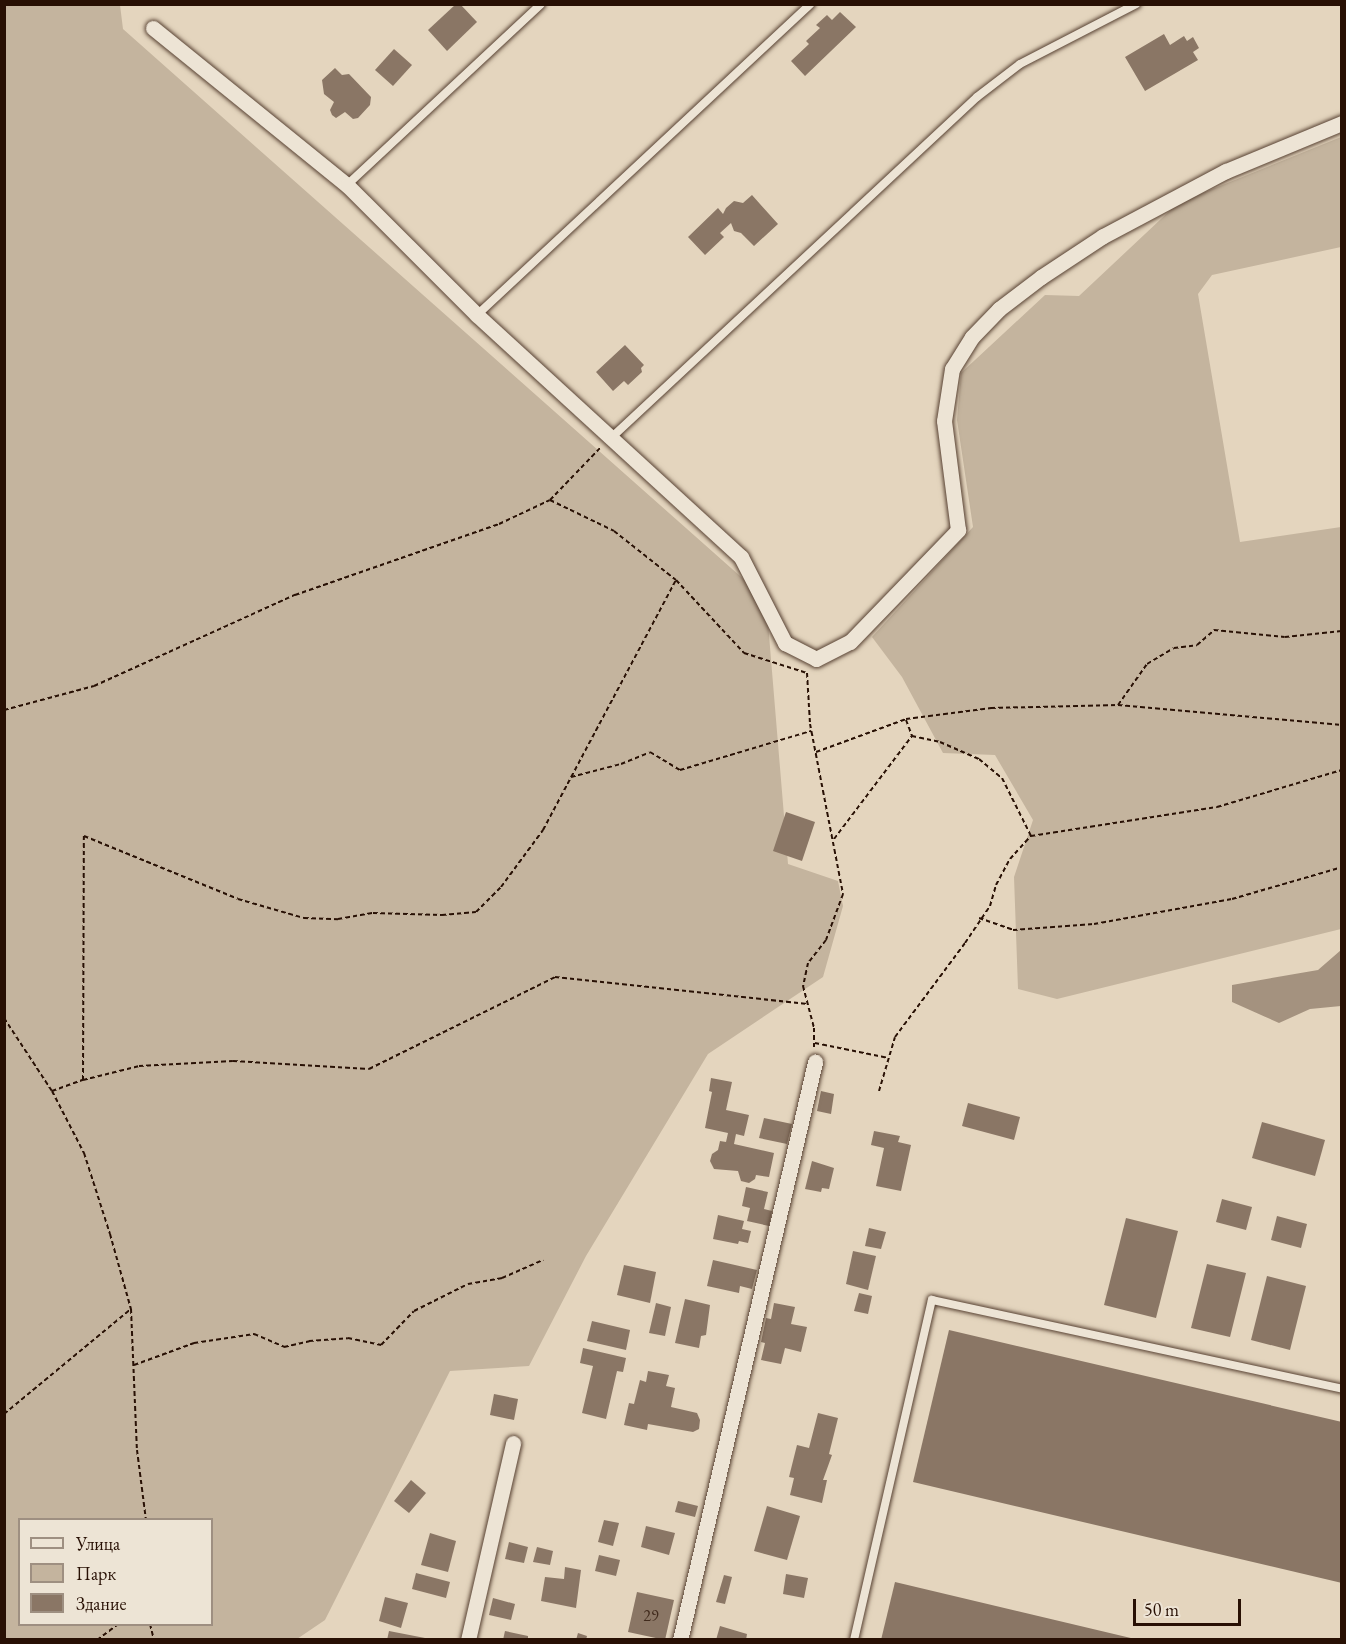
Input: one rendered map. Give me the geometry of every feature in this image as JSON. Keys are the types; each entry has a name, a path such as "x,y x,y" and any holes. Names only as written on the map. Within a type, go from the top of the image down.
{"street":[{"path":"153,28 346,185 477,315 741,557 785,643 816,659 850,642 958,530 944,421 952,369 972,337 999,309 1041,277 1103,236 1226,171 1341,123"},
{"path":"680,1640 815,1062"},
{"path":"468,1640 513,1443"}],"lane":[{"path":"346,185 541,4"},
{"path":"477,315 811,4"},
{"path":"611,438 977,97 1020,64 1136,4"},
{"path":"854,1640 932,1300 1341,1389"}],"path":[{"path":"4,710 94,686 295,595 499,524 550,500 611,438"},
{"path":"550,500 614,531 676,580 744,653 807,673 810,724 843,894 826,940 808,963 804,986 814,1028 815,1062"},
{"path":"83,1080 84,836 238,899 304,918 338,919 373,914 442,915 476,912 501,887 543,830 676,580"},
{"path":"1118,705 1147,664 1174,648 1204,641 1214,630 1285,637 1341,631"},
{"path":"816,752 906,719 991,708 1118,705 1341,725"},
{"path":"906,719 912,736"},
{"path":"571,777 621,764 650,752 680,770 812,731"},
{"path":"912,736 940,741 970,755 1002,778 1030,836"},
{"path":"834,839 912,736"},
{"path":"879,1091 895,1037 990,906 996,885 1010,859 1030,836 1217,807 1341,770"},
{"path":"980,918 1013,930 1094,924 1232,899 1341,867"},
{"path":"52,1091 83,1080 139,1066 232,1061 369,1069 555,977 808,1004"},
{"path":"4,1018 52,1091 84,1153 110,1234 130,1309 137,1450 146,1518"},
{"path":"813,1043 888,1058"},
{"path":"134,1365 194,1343 254,1334 284,1347 309,1341 348,1338 381,1345 414,1311 468,1284 502,1278 543,1260"},
{"path":"4,1414 130,1309"},
{"path":"97,1640 115,1626"}],"green space":[{"path":"5,5 120,5 123,29 766,599 788,864 838,881 843,906 823,977 708,1054 586,1256 529,1366 450,1371 325,1620 297,1639 5,1640"},
{"path":"1341,137 1341,247 1212,275 1198,294 1240,542 1341,527 1341,929 1057,999 1018,989 1014,877 1033,820 995,755 943,753 902,677 872,637 973,527 957,420 961,373 1045,295 1079,296 1178,203"}],"shaded area":[{"path":"1341,950 1341,1006 1310,1009 1279,1023 1232,1002 1232,985 1318,970"}],"building":[{"path":"456,4 460,4 477,22 447,51 428,30"},
{"path":"840,12 856,27 805,76 791,61 809,44 806,41 820,28 816,25 827,15 832,20"},
{"path":"1164,34 1170,45 1184,36 1187,41 1193,37 1199,48 1193,52 1198,60 1145,91 1125,57"},
{"path":"394,49 412,65 393,86 375,70"},
{"path":"335,68 342,75 349,74 371,97 370,105 358,118 353,119 345,112 336,118 332,115 330,110 334,102 324,94 322,80"},
{"path":"752,195 778,224 754,246 741,233 734,231 731,223 720,233 724,237 705,255 688,237 718,208 723,214 734,201 743,203"},
{"path":"625,345 644,365 641,368 642,372 628,385 624,381 613,391 596,372"},
{"path":"786,812 815,822 802,861 773,851"},
{"path":"711,1078 732,1082 726,1110 749,1115 744,1136 736,1134 734,1144 774,1153 769,1177 756,1175 755,1179 749,1183 741,1181 738,1171 714,1169 710,1161 712,1154 718,1150 720,1141 726,1142 728,1133 705,1128 712,1092 709,1091"},
{"path":"821,1091 834,1094 831,1114 817,1111"},
{"path":"968,1103 1020,1117 1014,1140 962,1126"},
{"path":"764,1118 792,1124 787,1144 759,1138"},
{"path":"1262,1122 1325,1140 1315,1176 1252,1158"},
{"path":"874,1131 900,1136 898,1142 911,1145 901,1191 876,1186 884,1148 871,1145"},
{"path":"812,1161 834,1168 829,1189 822,1188 821,1192 805,1189"},
{"path":"746,1187 768,1192 764,1209 772,1211 769,1226 747,1221 750,1208 742,1206"},
{"path":"1222,1199 1252,1207 1246,1230 1216,1222"},
{"path":"718,1215 744,1221 742,1229 751,1231 748,1243 739,1241 738,1244 713,1239"},
{"path":"1277,1216 1307,1224 1301,1248 1271,1240"},
{"path":"1126,1218 1178,1231 1156,1318 1104,1305"},
{"path":"869,1228 886,1232 881,1249 865,1246"},
{"path":"853,1251 876,1256 868,1290 846,1284"},
{"path":"713,1260 757,1270 752,1289 740,1286 739,1293 707,1286"},
{"path":"1207,1264 1246,1273 1230,1337 1191,1328"},
{"path":"624,1265 656,1272 650,1303 617,1295"},
{"path":"1267,1276 1306,1286 1290,1350 1251,1340"},
{"path":"859,1293 872,1296 868,1314 854,1311"},
{"path":"685,1299 710,1305 706,1335 701,1336 699,1348 675,1343"},
{"path":"656,1303 671,1307 665,1336 649,1333"},
{"path":"774,1303 795,1307 791,1324 807,1327 801,1352 785,1348 781,1364 761,1360 765,1343 761,1342 766,1318 771,1319"},
{"path":"592,1321 630,1330 626,1350 587,1341"},
{"path":"949,1330 1342,1422 1342,1583 913,1482"},
{"path":"583,1348 626,1358 623,1372 617,1371 606,1419 582,1413 593,1366 580,1363"},
{"path":"648,1371 669,1375 666,1386 675,1388 671,1407 697,1413 700,1420 699,1429 693,1432 648,1424 647,1430 624,1425 629,1403 634,1404 640,1380 646,1382"},
{"path":"494,1394 518,1399 514,1420 490,1415"},
{"path":"818,1413 838,1418 829,1454 832,1455 823,1480 827,1480 822,1503 790,1495 794,1478 789,1477 797,1445 809,1448"},
{"path":"411,1480 426,1493 409,1513 394,1501"},
{"path":"678,1501 698,1506 695,1517 675,1512"},
{"path":"767,1506 800,1516 787,1560 754,1551"},
{"path":"604,1520 619,1523 613,1546 598,1542"},
{"path":"646,1526 675,1533 669,1555 641,1547"},
{"path":"430,1533 456,1541 448,1572 421,1565"},
{"path":"509,1542 528,1547 524,1563 505,1559"},
{"path":"537,1547 553,1551 550,1565 533,1562"},
{"path":"599,1555 620,1560 616,1576 595,1571"},
{"path":"565,1567 581,1570 576,1608 541,1601 545,1577 564,1579"},
{"path":"416,1573 450,1582 446,1598 412,1589"},
{"path":"786,1574 808,1578 804,1598 783,1594"},
{"path":"724,1575 732,1577 725,1604 716,1602"},
{"path":"895,1582 1135,1639 1135,1640 881,1640"},
{"path":"637,1592 674,1600 665,1640 628,1632"},
{"path":"385,1597 408,1603 401,1628 379,1621"},
{"path":"493,1598 515,1604 511,1620 489,1615"},
{"path":"720,1626 747,1634 746,1640 716,1640"},
{"path":"389,1631 425,1638 425,1640 387,1640"},
{"path":"505,1631 528,1636 528,1640 503,1640"},
{"path":"578,1633 587,1636 586,1640 576,1640"}]}
